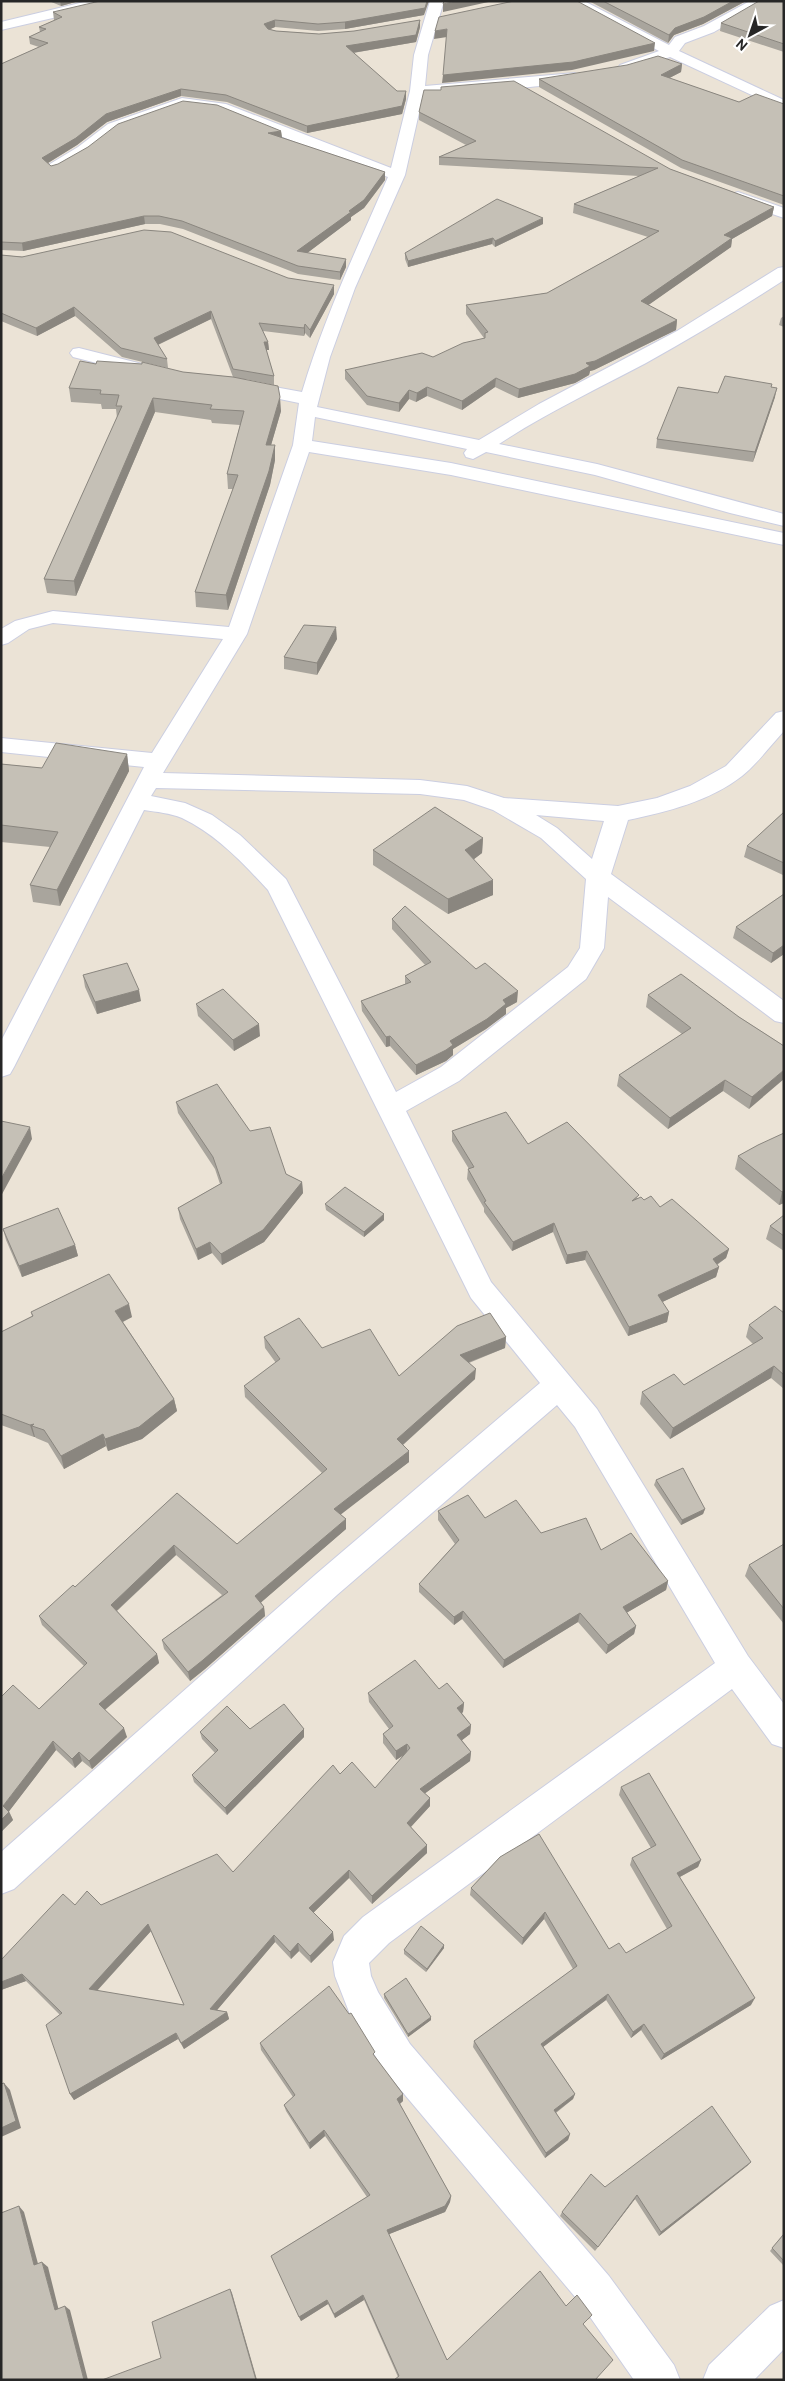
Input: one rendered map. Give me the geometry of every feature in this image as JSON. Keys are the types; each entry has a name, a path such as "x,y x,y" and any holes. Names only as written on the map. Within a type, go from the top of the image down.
{"street":[{"path":"1,26 108,1"},
{"path":"573,1 602,14 671,52 784,106"},
{"path":"609,71 671,52 680,40 709,30 760,1"},
{"path":"21,5 47,14"},
{"path":"1,1067 149,781 236,634 302,445 308,404 339,287 397,175 417,92 421,55 433,14"},
{"path":"417,92 546,81 591,74"},
{"path":"516,83 539,96"},
{"path":"53,167 83,150 113,127 182,102 221,106 353,160 397,175"},
{"path":"722,191 784,213"},
{"path":"451,469 497,434 626,366 715,316 784,272"},
{"path":"79,353 168,376"},
{"path":"223,383 308,404 396,431 482,446 629,478 784,520"},
{"path":"302,445 451,469 784,540"},
{"path":"1,639 22,625 53,617 236,634"},
{"path":"501,805 618,814 662,805 698,791 734,771 784,718"},
{"path":"1,745 149,781 420,787 467,793 501,805 549,834 598,877 666,929 773,995 784,1014"},
{"path":"149,781 178,808 212,826 250,856 278,885 392,1107 481,1290 586,1418 736,1667 784,1732"},
{"path":"392,1107 450,1074 577,973 592,948 598,877 618,814"},
{"path":"1,1876 326,1585 559,1385"},
{"path":"659,2380 595,2290 397,2057 364,2004 353,1976 351,1962 357,1949 376,1930 736,1667"},
{"path":"724,2380 784,2320"}],"building":[{"path":"100,1 427,1 425,8 345,22 318,24 275,20 264,24 268,29 276,31 319,34 354,31 420,20 416,35 346,46 397,91 406,91 402,106 307,126 226,95 181,89 106,114 76,138 42,158 51,166 58,164 88,147 118,124 183,101 217,105 281,131 268,133 385,172 364,200 349,211 351,212 297,251 346,259 340,272 298,266 182,221 159,216 144,216 22,243 1,242 1,64 48,43 29,37 46,29 39,27 62,17 53,12"},
{"path":"444,1 457,1 443,4"},
{"path":"514,1 577,1 655,43 573,62 443,75 447,29 435,31 439,17"},
{"path":"603,1 733,1 704,17 675,28 669,35"},
{"path":"759,1 784,1 784,44 721,23"},
{"path":"658,56 682,64 661,75 739,102 756,94 784,104 784,196 682,160 539,79 627,65"},
{"path":"514,81 670,169 774,207 724,235 732,238 641,301 677,320 595,361 586,363 590,366 575,374 519,389 496,378 462,401 427,387 417,393 409,390 399,403 367,396 345,370 422,353 433,357 463,343 485,338 485,333 488,332 466,305 547,293 659,231 574,204 658,168 439,157 476,141 419,112 424,90 441,90 441,87"},
{"path":"497,199 543,218 495,241 493,238 408,261 405,253"},
{"path":"144,230 171,232 288,278 334,285 310,330 305,324 304,328 259,323 268,342 264,342 274,376 233,369 211,311 154,338 167,359 121,348 74,307 36,328 1,313 1,255 22,257"},
{"path":"80,361 96,364 97,361 142,364 142,362 183,372 233,377 278,386 280,397 266,445 275,445 269,471 226,595 195,592 238,475 227,474 244,411 210,409 212,405 153,398 74,581 44,579 122,406 116,406 119,395 100,394 101,390 69,388"},
{"path":"725,376 772,384 771,387 777,388 755,452 657,439 678,387 718,393"},
{"path":"304,625 336,627 317,663 284,657"},
{"path":"56,743 127,754 57,890 30,885 58,832 1,825 1,764 42,768"},
{"path":"435,807 483,838 465,850 493,880 448,899 373,850"},
{"path":"784,812 784,863 747,846"},
{"path":"784,894 784,945 773,953 736,927"},
{"path":"405,906 476,969 485,963 518,991 503,1000 506,1004 487,1019 450,1041 453,1045 416,1065 390,1036 386,1037 361,1001 411,982 405,976 431,962 392,919"},
{"path":"127,963 139,990 95,1002 83,975"},
{"path":"681,974 739,1017 784,1046 784,1070 752,1097 725,1080 670,1118 619,1075 691,1028 648,995"},
{"path":"223,989 259,1024 233,1040 196,1004"},
{"path":"217,1084 250,1131 270,1127 286,1174 302,1182 263,1230 221,1254 210,1242 196,1249 178,1208 222,1183 213,1157 176,1102"},
{"path":"506,1112 528,1144 567,1122 639,1195 632,1201 641,1197 644,1200 651,1196 660,1207 672,1199 729,1249 713,1259 719,1267 658,1295 669,1312 629,1327 587,1251 567,1255 554,1223 513,1242 484,1202 486,1201 468,1169 474,1167 452,1131"},
{"path":"1,1121 30,1127 1,1179"},
{"path":"784,1133 784,1191 782,1192 738,1156"},
{"path":"345,1187 384,1214 364,1232 325,1204"},
{"path":"58,1208 75,1245 19,1266 3,1229"},
{"path":"784,1215 784,1236 770,1226"},
{"path":"109,1274 129,1304 115,1311 174,1399 139,1427 105,1439 103,1434 61,1456 44,1430 32,1426 34,1424 30,1425 1,1414 1,1332 33,1316 31,1312"},
{"path":"775,1306 784,1313 784,1375 774,1366 673,1428 642,1392 674,1374 684,1385 763,1338 749,1325"},
{"path":"490,1313 506,1337 460,1355 476,1369 397,1439 409,1451 334,1509 346,1519 255,1596 264,1607 188,1672 162,1640 228,1592 174,1545 111,1605 157,1654 99,1704 124,1728 89,1761 79,1752 72,1759 53,1741 3,1806 9,1812 1,1820 1,1697 13,1685 39,1709 87,1663 39,1616 73,1585 75,1587 177,1493 237,1544 327,1469 244,1386 280,1359 264,1337 299,1318 322,1348 370,1329 399,1376 457,1326"},
{"path":"683,1468 705,1509 682,1520 656,1480"},
{"path":"468,1495 485,1518 516,1500 541,1533 586,1518 601,1550 631,1533 668,1581 623,1607 636,1626 608,1645 580,1613 504,1660 463,1611 454,1617 419,1584 459,1540 438,1511"},
{"path":"784,1544 784,1609 749,1565"},
{"path":"415,1660 439,1689 447,1683 464,1703 457,1708 471,1725 457,1735 471,1752 420,1789 430,1798 407,1823 427,1845 372,1896 349,1870 309,1908 333,1932 310,1956 298,1943 290,1952 274,1935 210,2009 227,2012 181,2043 176,2033 70,2094 46,2025 62,2013 22,1974 1,1982 1,1960 63,1894 75,1905 87,1891 101,1905 217,1854 233,1872 333,1765 340,1774 352,1762 375,1788 410,1748 407,1744 396,1751 383,1734 393,1726 368,1693","holes":["148,1924 184,2005 89,1989"]},
{"path":"284,1704 304,1729 225,1808 192,1775 218,1750 200,1732 227,1706 250,1729"},
{"path":"649,1773 701,1860 677,1873 755,1998 664,2054 644,2024 633,2032 608,1994 541,2044 575,2094 554,2110 570,2134 546,2153 474,2041 577,1966 545,1912 523,1938 471,1888 500,1857 539,1834 609,1949 619,1943 626,1953 672,1926 632,1858 656,1845 621,1787"},
{"path":"421,1926 444,1945 427,1969 404,1950"},
{"path":"406,1978 431,2017 408,2034 384,1994"},
{"path":"329,1986 349,2014 351,2013 375,2052 373,2054 403,2094 397,2099 451,2196 445,2206 387,2230 447,2360 540,2271 566,2306 577,2295 592,2315 583,2324 613,2360 595,2380 394,2380 399,2376 363,2295 334,2314 327,2300 299,2317 271,2256 370,2195 324,2130 309,2143 284,2105 295,2095 260,2043"},
{"path":"4,2083 16,2121 1,2128 1,2084"},
{"path":"712,2106 751,2162 661,2232 637,2195 598,2247 562,2212 591,2174 605,2187"},
{"path":"19,2206 34,2265 42,2262 55,2310 65,2306 84,2380 1,2380 1,2213"},
{"path":"784,2234 784,2261 772,2248"},
{"path":"230,2289 256,2380 102,2380 161,2358 152,2322"}]}
